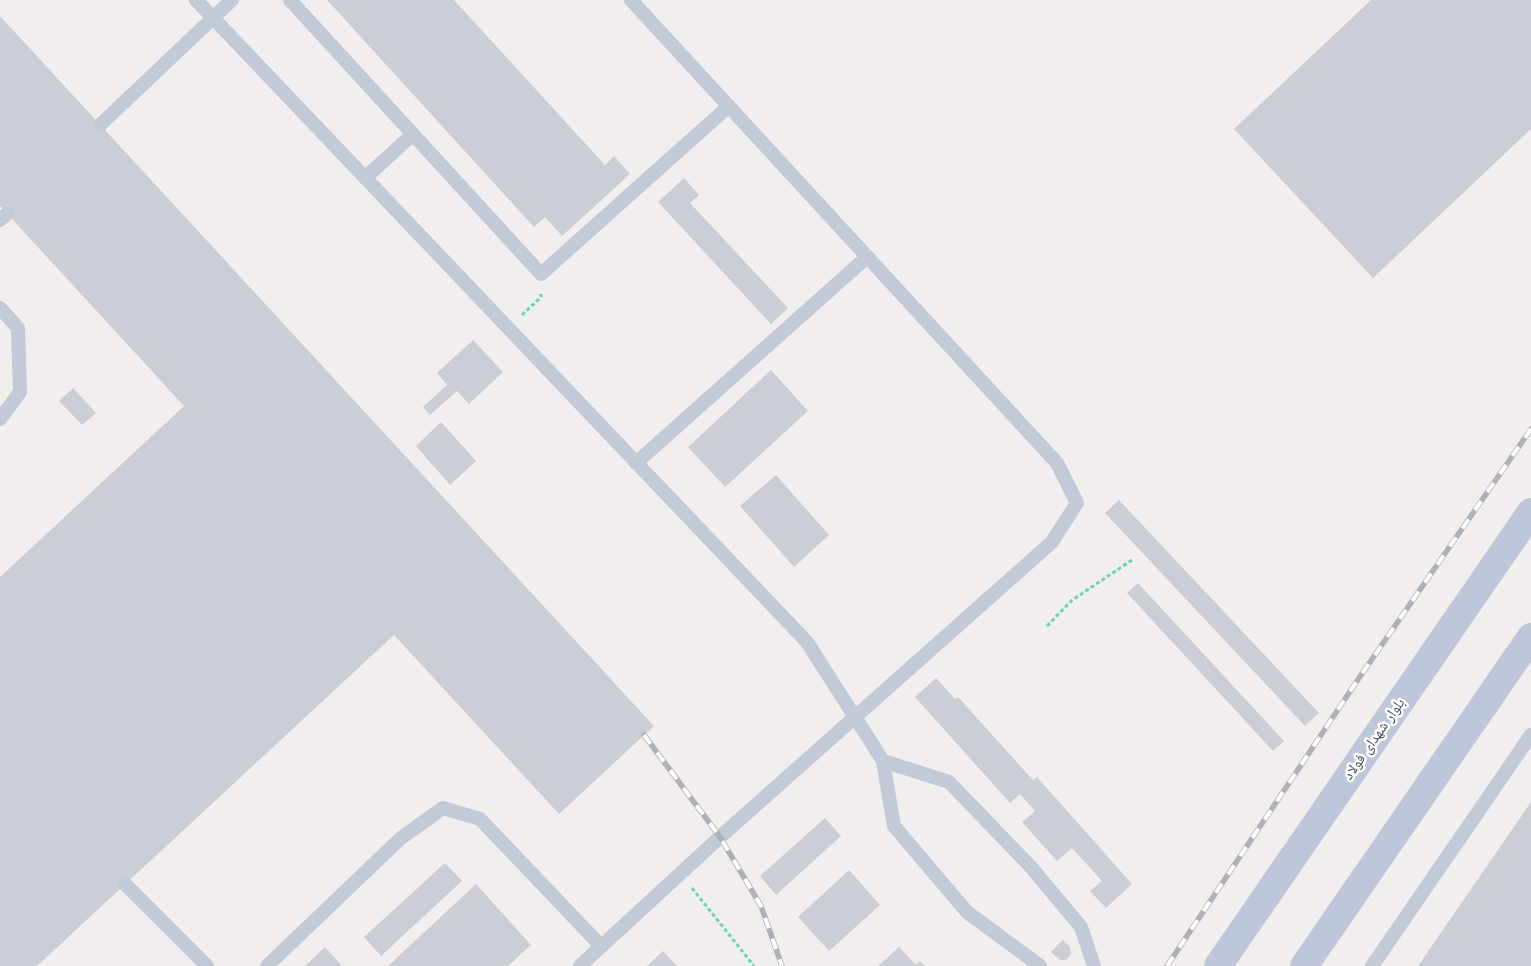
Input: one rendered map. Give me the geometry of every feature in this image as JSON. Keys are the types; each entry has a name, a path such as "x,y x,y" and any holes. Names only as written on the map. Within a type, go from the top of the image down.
{"street":[{"name":"بلوار شهدای فولاد","path":"1218,966 1531,512"},
{"path":"1304,966 1531,637"}],"lane":[{"path":"196,0 807,642 883,761 894,826 967,912 1040,966"},
{"path":"100,125 232,0"},
{"path":"290,0 541,274 728,106"},
{"path":"580,966 854,716 1052,542 1076,503 1057,463 631,0"},
{"path":"365,178 413,134"},
{"path":"636,462 867,257"},
{"path":"0,308 18,328 20,392 0,419"},
{"path":"1372,966 1531,735"},
{"path":"883,761 949,782 1030,866 1082,927 1094,966"},
{"path":"267,966 401,838 442,808 480,819 601,946"},
{"path":"125,884 207,966"}],"path":[{"path":"508,328 541,297 541,274"},
{"path":"1047,626 1071,601 1132,560"},
{"path":"680,873 754,966"}],"building":[{"path":"327,0 454,0 605,165 614,156 630,174 562,236 545,217 534,227"},
{"path":"1371,0 1531,0 1531,129 1373,278 1234,129"},
{"path":"0,16 654,726 559,814 394,635 37,966 0,966 0,577 184,406 0,206"},
{"path":"684,178 699,195 690,203 788,308 771,324 658,202"},
{"path":"473,340 503,372 469,404 457,391 430,415 423,407 447,385 437,373"},
{"path":"771,370 808,411 725,487 688,447"},
{"path":"73,388 96,413 82,425 59,401"},
{"path":"441,422 476,461 450,485 416,446"},
{"path":"776,475 829,535 794,567 740,506"},
{"path":"1119,500 1319,713 1305,726 1105,513"},
{"path":"1138,583 1284,741 1273,751 1127,593"},
{"path":"936,678 955,699 958,697 1033,780 1037,777 1132,884 1106,908 1090,891 1102,881 1072,848 1057,861 1022,822 1035,811 1020,794 1010,803 915,697"},
{"path":"1531,802 1531,966 1418,966"},
{"path":"825,818 841,836 776,895 760,876"},
{"path":"445,863 462,881 381,956 364,937"},
{"path":"849,870 880,905 829,951 798,917"},
{"path":"476,884 531,945 508,966 388,966"},
{"path":"1063,940 1070,947 1071,954 1066,960 1060,960 1051,952"},
{"path":"325,947 342,966 305,966"},
{"path":"899,947 916,965 920,961 925,966 878,966"},
{"path":"663,951 677,966 647,966"}],"railway":[{"path":"1167,966 1359,678 1531,429"},
{"path":"644,735 720,837 761,906 782,966"}]}
